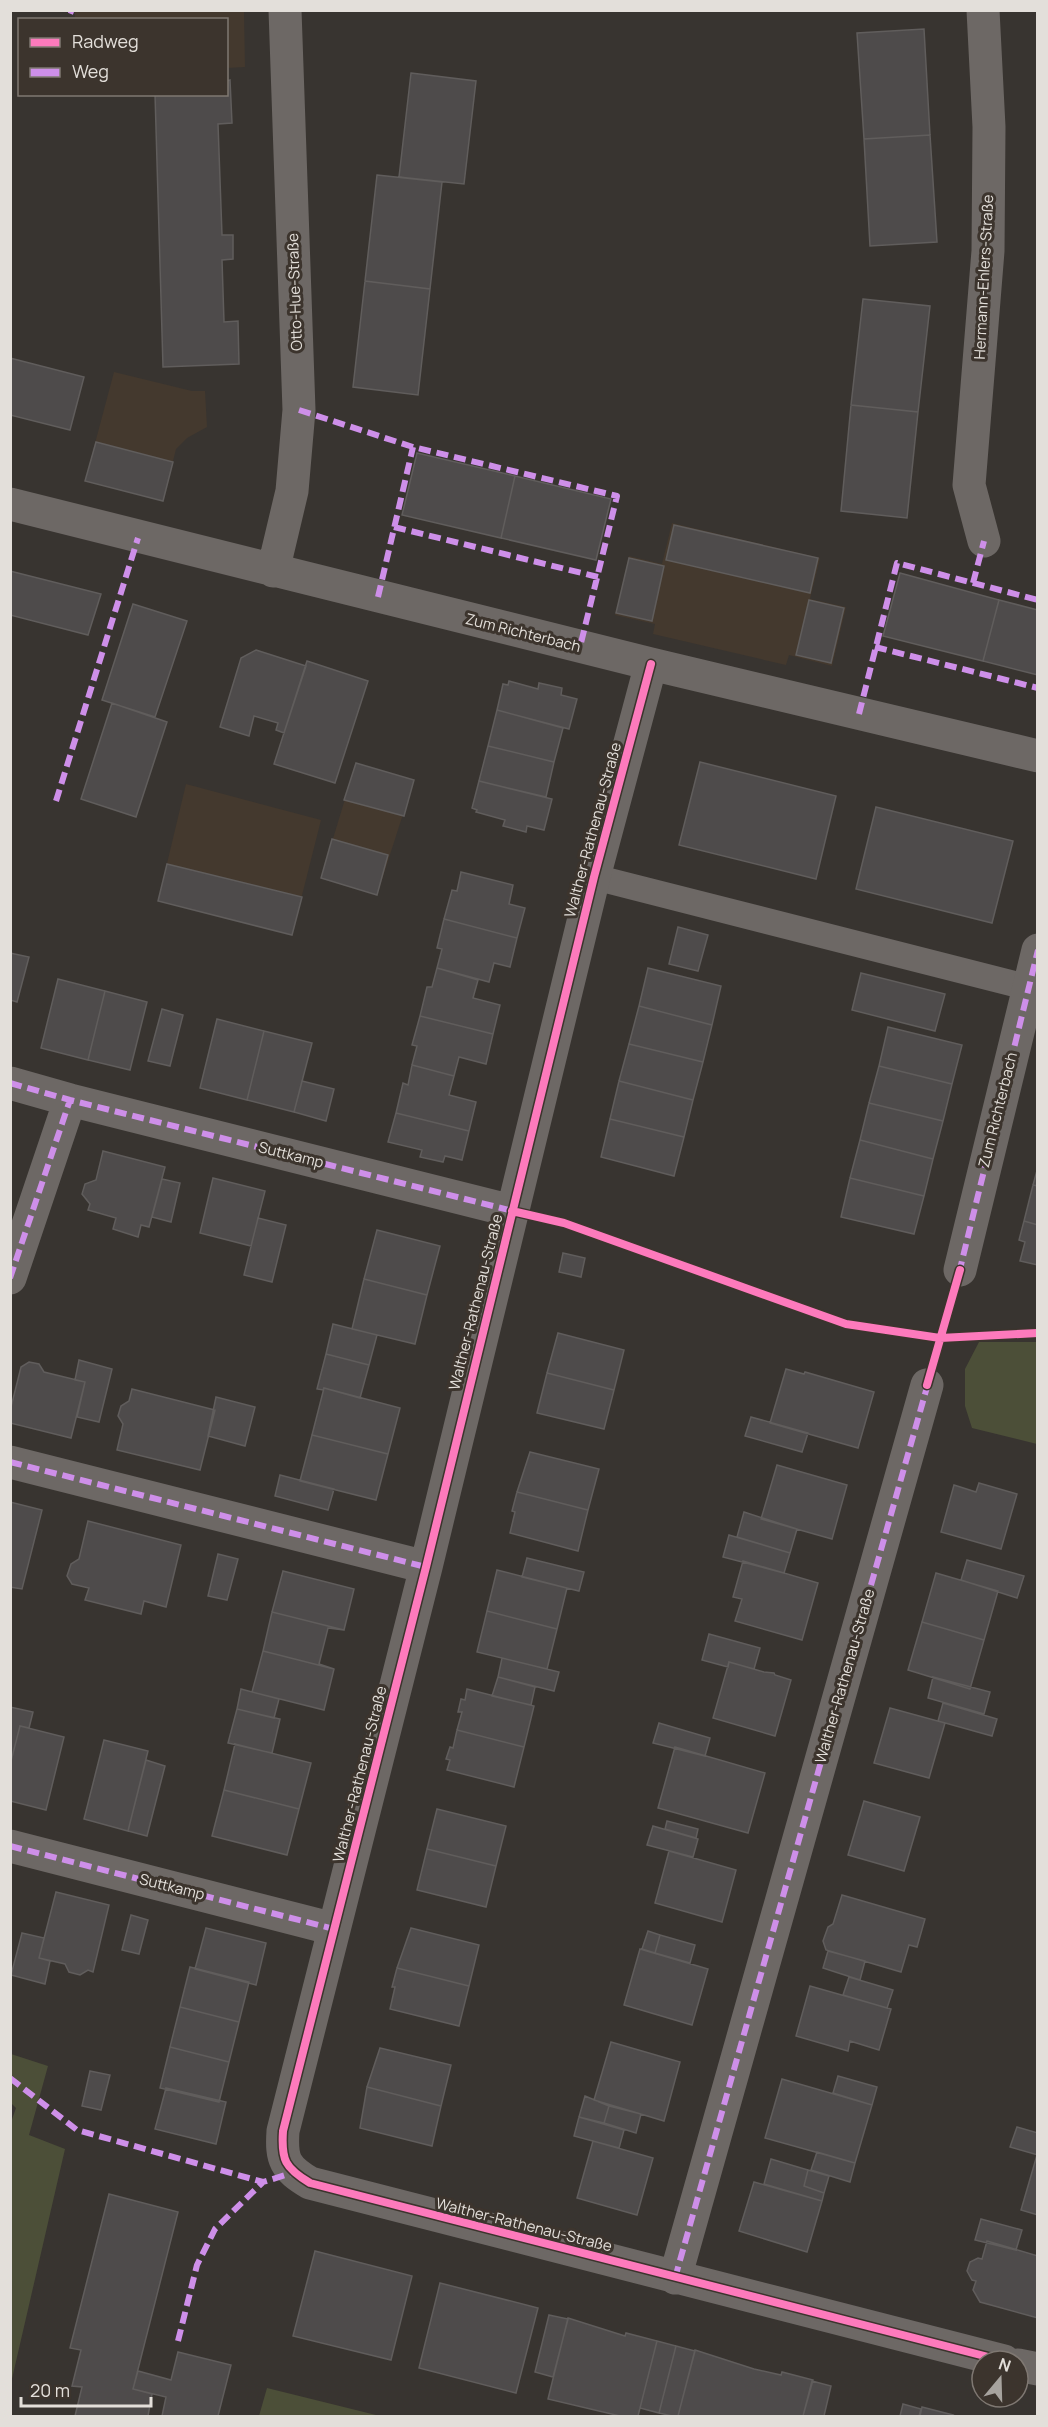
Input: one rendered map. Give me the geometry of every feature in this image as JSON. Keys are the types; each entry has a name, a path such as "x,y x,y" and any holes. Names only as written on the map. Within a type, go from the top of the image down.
{"street":[{"name":"Otto-Hue-Straße","path":"273,571 292,491 299,410 285,10"},
{"name":"Hermann-Ehlers-Straße","path":"983,10 989,127 988,251 969,486 984,541"},
{"name":"Zum Richterbach","path":"10,504 651,664 1038,756"},
{"name":"Walther-Rathenau-Straße","path":"651,664 594,877 426,1567 283,2131 281,2154 292,2173 310,2183 336,2191 970,2352"},
{"name":"Zum Richterbach","path":"960,1270 1033,988 1038,950"},
{"name":"Suttkamp","path":"10,1083 512,1210"},
{"path":"10,1278 70,1100"},
{"name":"Walther-Rathenau-Straße","path":"675,2278 927,1385"},
{"path":"10,1462 426,1567"},
{"name":"Suttkamp","path":"10,1846 334,1929"}],"lane":[{"path":"594,877 1033,988"}],"shaded area":[{"path":"75,11 244,11 245,67 228,68 228,18 75,18"},
{"path":"114,372 192,391 205,391 207,427 187,438 176,449 163,501 85,481"},
{"path":"672,523 820,558 810,599 846,607 832,666 789,655 786,665 653,634 655,624 615,615 629,556 662,564"},
{"path":"356,763 414,780 377,895 321,878"},
{"path":"186,784 321,820 292,935 158,901"}],"green space":[{"path":"979,1342 1037,1342 1037,1444 972,1428 965,1406 965,1369"},
{"path":"11,2054 48,2066 29,2135 65,2149 11,2383 10,2125 16,2108 11,2103"},
{"path":"267,2388 380,2416 259,2416"}],"building":[{"path":"924,29 930,135 864,139 857,33"},
{"path":"411,73 476,81 464,184 399,177"},
{"path":"228,80 230,80 232,123 218,124 222,235 233,235 233,259 222,260 224,322 238,321 239,364 163,367 155,96 228,96"},
{"path":"930,135 937,242 870,246 864,139"},
{"path":"377,175 442,182 430,289 365,281"},
{"path":"365,281 430,289 418,395 353,387"},
{"path":"863,299 930,306 918,412 851,405"},
{"path":"10,358 84,377 70,430 10,415"},
{"path":"851,405 918,412 907,518 841,511"},
{"path":"96,442 173,462 163,501 85,481"},
{"path":"417,453 515,476 501,538 402,515"},
{"path":"515,476 611,499 596,560 501,538"},
{"path":"674,525 818,558 810,593 666,560"},
{"path":"629,558 664,566 652,621 616,613"},
{"path":"10,571 101,594 88,635 10,615"},
{"path":"900,573 999,600 983,661 883,636"},
{"path":"809,600 844,608 831,663 796,655"},
{"path":"999,600 1038,610 1038,675 983,661"},
{"path":"133,604 187,621 155,717 102,700"},
{"path":"256,650 306,666 284,733 276,730 278,723 254,716 249,736 220,727 241,658"},
{"path":"307,661 368,681 335,783 274,764"},
{"path":"509,681 538,689 539,683 562,688 561,695 577,699 569,729 497,710 503,684 508,685"},
{"path":"112,703 167,722 136,817 81,799"},
{"path":"497,710 563,728 554,762 488,746"},
{"path":"488,746 554,762 546,797 479,781"},
{"path":"700,762 836,796 816,879 679,845"},
{"path":"356,763 414,780 404,816 344,800"},
{"path":"479,781 552,799 544,830 527,826 526,832 503,826 505,820 476,812 477,810 472,808"},
{"path":"876,807 1013,841 992,923 856,889"},
{"path":"332,839 388,855 377,895 321,878"},
{"path":"167,864 302,897 292,935 158,901"},
{"path":"461,872 513,885 509,904 525,908 517,938 444,919 452,890 457,891"},
{"path":"444,919 517,938 510,967 494,963 489,982 437,968 442,949 437,948"},
{"path":"678,927 708,935 698,971 669,964"},
{"path":"10,953 29,957 17,1002 10,1000"},
{"path":"437,968 478,980 473,998 500,1005 493,1034 420,1016 427,987 432,987"},
{"path":"648,968 721,986 712,1025 639,1006"},
{"path":"861,973 945,994 935,1031 852,1010"},
{"path":"58,979 105,991 88,1060 41,1048"},
{"path":"105,991 147,1002 130,1070 88,1060"},
{"path":"639,1006 712,1025 703,1062 629,1044"},
{"path":"162,1009 183,1015 170,1066 148,1061"},
{"path":"420,1016 493,1034 486,1064 459,1057 454,1076 412,1065 417,1046 412,1045"},
{"path":"217,1019 264,1031 247,1100 200,1088"},
{"path":"888,1027 962,1045 952,1084 879,1066"},
{"path":"264,1031 312,1043 294,1112 247,1100"},
{"path":"629,1044 703,1062 693,1100 619,1081"},
{"path":"412,1065 454,1076 449,1095 476,1102 469,1131 396,1113 403,1083 408,1085"},
{"path":"879,1066 952,1084 943,1121 869,1103"},
{"path":"302,1081 334,1089 326,1121 294,1112"},
{"path":"619,1081 693,1100 684,1137 610,1119"},
{"path":"869,1103 943,1121 933,1159 860,1140"},
{"path":"396,1113 469,1131 462,1160 445,1156 443,1162 420,1157 422,1150 388,1142"},
{"path":"610,1119 684,1137 674,1176 601,1157"},
{"path":"860,1140 933,1159 924,1196 850,1178"},
{"path":"103,1151 165,1167 149,1227 141,1225 138,1237 113,1229 116,1218 88,1210 90,1204 82,1194 85,1184 96,1180"},
{"path":"1038,1167 1038,1186 1033,1185"},
{"path":"213,1178 265,1191 251,1246 200,1233"},
{"path":"850,1178 924,1196 914,1234 841,1217"},
{"path":"162,1179 180,1183 171,1222 152,1217"},
{"path":"1033,1185 1038,1186 1038,1225 1024,1221"},
{"path":"258,1218 286,1225 272,1282 244,1275"},
{"path":"1024,1221 1038,1225 1038,1265 1020,1261 1025,1242 1019,1240"},
{"path":"377,1230 440,1246 427,1295 364,1279"},
{"path":"563,1253 585,1258 581,1277 559,1272"},
{"path":"364,1279 427,1295 415,1344 352,1329"},
{"path":"333,1324 377,1335 369,1365 326,1354"},
{"path":"558,1333 624,1350 614,1390 547,1373"},
{"path":"326,1354 369,1365 360,1398 324,1388 323,1390 317,1389"},
{"path":"79,1360 112,1369 99,1422 77,1417 85,1382 75,1380"},
{"path":"29,1362 39,1364 44,1372 85,1382 71,1438 10,1423 10,1411 21,1367"},
{"path":"786,1369 804,1374 805,1372 874,1392 858,1448 770,1423"},
{"path":"547,1373 614,1390 604,1429 537,1413"},
{"path":"324,1388 400,1408 388,1454 312,1435"},
{"path":"132,1389 215,1410 200,1470 117,1450 123,1424 118,1416 121,1406 129,1401"},
{"path":"216,1397 255,1407 245,1446 208,1436"},
{"path":"751,1417 808,1433 802,1452 745,1436"},
{"path":"312,1435 388,1454 376,1500 300,1481"},
{"path":"530,1452 599,1469 588,1510 517,1492"},
{"path":"777,1465 847,1485 832,1539 761,1519"},
{"path":"280,1475 334,1489 328,1510 275,1496"},
{"path":"979,1483 1017,1494 1001,1549 941,1532 954,1485 976,1492"},
{"path":"517,1492 588,1510 578,1551 510,1533"},
{"path":"10,1502 42,1510 22,1589 10,1587"},
{"path":"744,1512 797,1529 790,1553 737,1537"},
{"path":"88,1521 181,1545 166,1607 144,1601 141,1614 85,1600 89,1588 72,1584 67,1576 71,1564 79,1559"},
{"path":"729,1535 790,1553 784,1573 723,1557"},
{"path":"218,1554 238,1559 227,1600 208,1596"},
{"path":"527,1558 584,1572 579,1591 522,1577"},
{"path":"967,1560 1024,1576 1017,1598 961,1580"},
{"path":"743,1561 818,1583 802,1640 735,1621 742,1599 733,1597"},
{"path":"497,1570 567,1588 557,1629 487,1611"},
{"path":"283,1571 354,1589 344,1630 272,1612"},
{"path":"936,1573 998,1591 984,1640 922,1622"},
{"path":"487,1611 557,1629 547,1669 477,1652"},
{"path":"272,1612 344,1630 328,1628 319,1664 334,1669 263,1651"},
{"path":"922,1622 984,1640 970,1689 908,1670"},
{"path":"709,1634 760,1648 754,1669 729,1662 728,1667 702,1660"},
{"path":"263,1651 334,1669 324,1710 252,1692"},
{"path":"502,1658 559,1672 554,1691 498,1677"},
{"path":"729,1662 774,1673 791,1680 775,1736 713,1718"},
{"path":"498,1677 535,1687 531,1705 492,1696"},
{"path":"933,1677 990,1692 984,1714 928,1698"},
{"path":"241,1689 279,1699 274,1718 237,1709"},
{"path":"467,1689 534,1706 524,1747 457,1730 462,1712 458,1712 461,1699 465,1700"},
{"path":"943,1703 997,1719 992,1736 938,1721"},
{"path":"10,1707 33,1712 29,1728 20,1726 10,1765"},
{"path":"890,1708 945,1723 929,1778 874,1763"},
{"path":"237,1709 280,1719 272,1753 228,1743"},
{"path":"659,1723 710,1738 705,1756 653,1743"},
{"path":"20,1726 64,1737 46,1810 10,1801 10,1765"},
{"path":"457,1730 524,1747 514,1787 447,1770 450,1760 446,1759 450,1747 453,1748"},
{"path":"104,1740 148,1751 128,1831 84,1819"},
{"path":"235,1744 311,1763 299,1809 224,1790"},
{"path":"675,1747 765,1773 748,1833 658,1808"},
{"path":"146,1760 165,1766 147,1836 128,1831"},
{"path":"224,1790 299,1809 287,1855 212,1836"},
{"path":"864,1801 920,1817 904,1871 848,1855"},
{"path":"437,1809 506,1826 496,1866 427,1849"},
{"path":"667,1821 698,1829 696,1838 665,1829"},
{"path":"653,1826 698,1839 693,1857 647,1845"},
{"path":"427,1849 496,1866 486,1907 417,1890"},
{"path":"669,1851 736,1870 722,1922 655,1903"},
{"path":"56,1892 109,1905 93,1972 88,1970 80,1975 69,1972 65,1964 39,1958"},
{"path":"842,1895 925,1919 917,1947 909,1945 901,1972 826,1950 823,1941 828,1927 833,1924"},
{"path":"131,1915 148,1920 139,1954 122,1950"},
{"path":"206,1928 266,1943 256,1985 195,1969"},
{"path":"411,1928 479,1945 469,1986 397,1968"},
{"path":"648,1931 660,1935 655,1953 642,1949"},
{"path":"22,1933 44,1938 39,1958 50,1961 45,1984 11,1975"},
{"path":"660,1935 695,1945 690,1963 655,1953"},
{"path":"640,1949 708,1969 692,2025 624,2005"},
{"path":"828,1951 865,1961 860,1980 823,1968"},
{"path":"190,1967 249,1982 239,2022 180,2007"},
{"path":"397,1968 469,1986 459,2026 390,2009"},
{"path":"849,1977 893,1990 887,2008 843,1995"},
{"path":"810,1986 891,2009 879,2050 850,2041 848,2051 796,2036"},
{"path":"180,2007 239,2022 229,2062 170,2047"},
{"path":"611,2042 680,2062 664,2121 594,2100"},
{"path":"170,2047 229,2062 219,2102 160,2088"},
{"path":"380,2048 451,2065 441,2106 367,2087"},
{"path":"90,2071 110,2075 101,2110 82,2106"},
{"path":"838,2076 877,2087 872,2105 833,2093"},
{"path":"782,2079 872,2105 855,2163 765,2138"},
{"path":"367,2087 441,2106 432,2146 360,2128"},
{"path":"166,2088 226,2102 216,2144 155,2129"},
{"path":"585,2096 609,2106 604,2123 579,2117"},
{"path":"609,2106 641,2114 636,2133 604,2123"},
{"path":"579,2117 624,2130 619,2148 574,2136"},
{"path":"1017,2127 1038,2133 1038,2155 1010,2147"},
{"path":"593,2141 653,2158 637,2215 577,2198"},
{"path":"817,2152 855,2163 850,2182 811,2170"},
{"path":"1038,2155 1038,2215 1021,2210"},
{"path":"771,2159 808,2170 804,2186 824,2193 822,2201 764,2184"},
{"path":"808,2170 829,2176 824,2193 804,2186"},
{"path":"754,2182 822,2201 807,2252 739,2231"},
{"path":"109,2194 178,2212 133,2389 152,2394 148,2416 75,2416 82,2387 72,2386 81,2350 70,2348"},
{"path":"981,2219 1022,2230 1016,2250 975,2240"},
{"path":"987,2241 1038,2256 1038,2318 980,2302 973,2290 976,2281 972,2280 967,2271 970,2262 978,2258 982,2259"},
{"path":"315,2251 412,2276 391,2360 293,2336"},
{"path":"440,2283 538,2308 516,2393 419,2368"},
{"path":"549,2315 568,2319 553,2377 535,2372"},
{"path":"568,2318 625,2336 626,2333 657,2341 638,2416 620,2416 548,2399"},
{"path":"657,2341 676,2346 659,2413 640,2408"},
{"path":"676,2346 695,2351 678,2416 672,2416 659,2413"},
{"path":"695,2350 754,2369 781,2375 782,2372 813,2380 803,2416 678,2416"},
{"path":"178,2352 231,2365 218,2416 162,2416 166,2397 133,2389 138,2371 171,2380"},
{"path":"812,2381 831,2386 824,2416 803,2416"},
{"path":"903,2404 921,2409 919,2416 900,2416"},
{"path":"922,2407 953,2415 920,2416"}],"marked path":[{"path":"69,10 74,12"},
{"path":"299,410 413,447 617,496 580,647"},
{"path":"378,597 413,447"},
{"path":"394,527 598,577"},
{"path":"56,801 138,538"},
{"path":"973,583 984,541"},
{"path":"859,714 897,563 1038,600"},
{"path":"875,647 1038,688"},
{"path":"959,1273 1038,950"},
{"path":"10,1083 70,1100"},
{"path":"10,1278 70,1100 517,1212"},
{"path":"675,2278 929,1380"},
{"path":"10,1462 426,1567"},
{"path":"10,1846 334,1929"},
{"path":"10,2078 77,2130 263,2182 292,2173"},
{"path":"178,2341 197,2265 215,2229 263,2182"}],"cycle path":[{"path":"651,664 594,877 426,1567 283,2131 284,2156 290,2168 310,2183 970,2352"},
{"path":"512,1211 564,1223 846,1324 940,1338 1038,1333"},
{"path":"927,1385 960,1270"}]}
